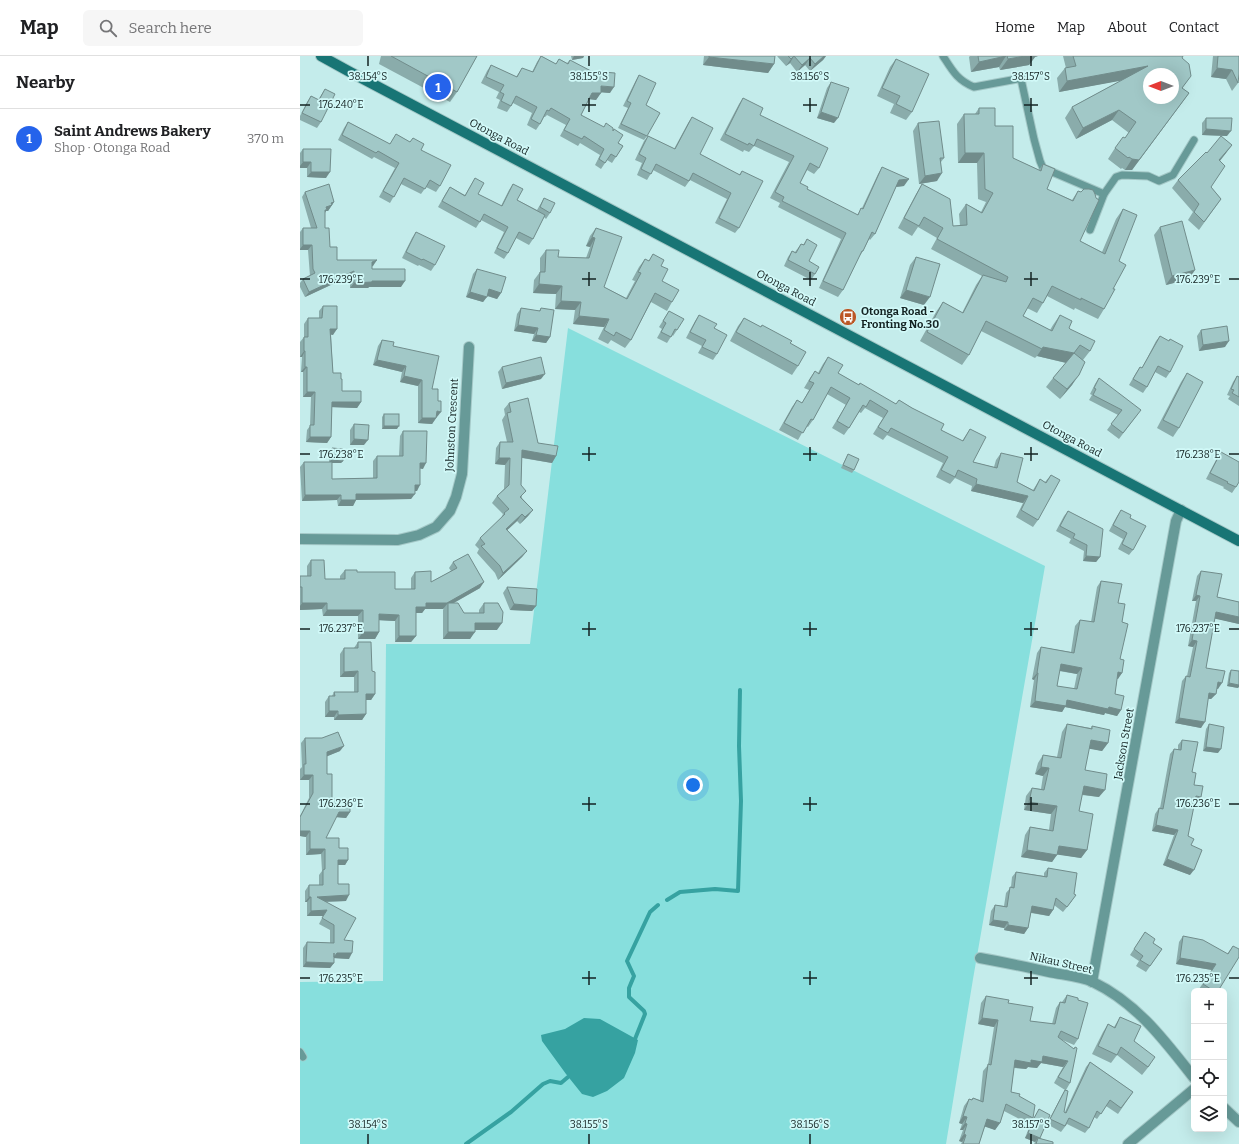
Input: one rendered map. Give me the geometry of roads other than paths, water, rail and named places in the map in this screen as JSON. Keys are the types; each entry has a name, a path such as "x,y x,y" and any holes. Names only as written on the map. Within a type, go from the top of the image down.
{"street":[{"name":"Otonga Road","path":"321,56 1239,541"},
{"name":"Johnston Crescent","path":"300,539 398,540 419,535 436,527 450,512 456,497 462,474 469,347"},
{"name":"Jackson Street","path":"1092,982 1176,521 1181,510"},
{"name":"Nikau Street","path":"980,958 1076,977 1092,982 1112,993 1138,1012 1163,1039 1191,1074"},
{"path":"1128,1144 1191,1092"},
{"path":"1227,1111 1239,1122"}],"lane":[{"path":"942,56 953,72 965,83 974,87 1034,76"},
{"path":"1021,79 1034,139 1043,168 1104,194"},
{"path":"1090,230 1104,194 1116,177 1122,175 1148,176 1159,181 1173,174 1194,140"}],"waterway":[{"path":"667,900 680,892 715,889 738,891 741,801 739,746 740,690"},
{"path":"635,1039 645,1014 644,1011 629,997 629,988 634,976 627,961 650,912 658,905"},
{"path":"466,1144 511,1112 543,1084 550,1081 561,1083 568,1077"}],"place":[{"name":"Saint Andrews Bakery","path":"438,87"},
{"name":"Otonga Road - Fronting No.30","path":"848,317"}]}
